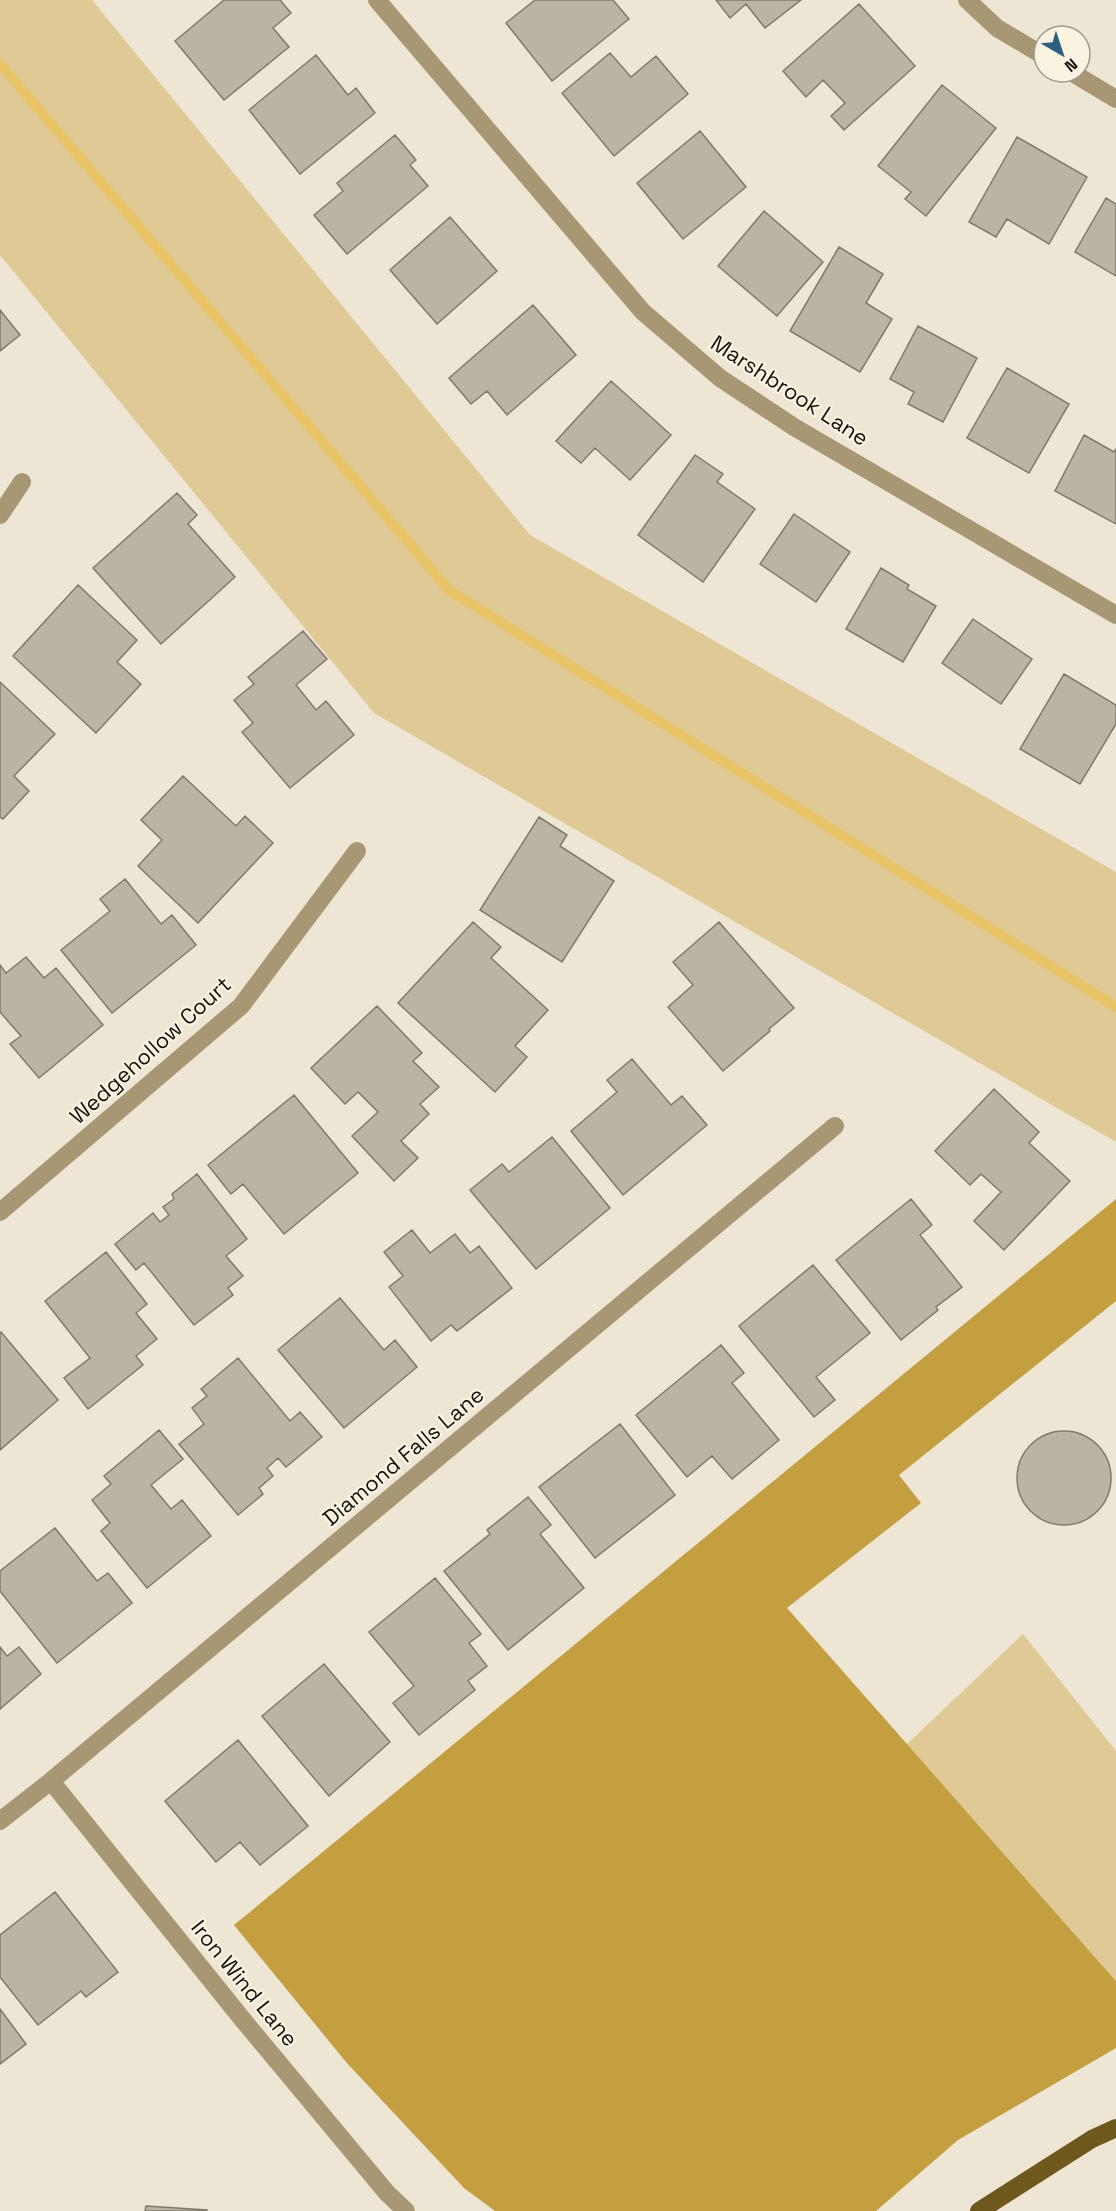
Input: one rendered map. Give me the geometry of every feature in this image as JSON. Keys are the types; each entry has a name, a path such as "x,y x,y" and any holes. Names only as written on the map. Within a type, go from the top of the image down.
{"main road":[{"path":"979,2211 1092,2139 1116,2128"}],"street":[{"name":"Marshbrook Lane","path":"377,0 642,312 720,378 794,427 1116,615"},
{"path":"967,0 997,28 1032,49"},
{"path":"1091,84 1116,99"},
{"path":"0,515 22,482"},
{"name":"Wedgehollow Court","path":"0,1212 241,1006 357,851"},
{"name":"Diamond Falls Lane","path":"0,1821 51,1781 835,1126"},
{"name":"Iron Wind Lane","path":"51,1781 243,2020 387,2193 406,2211"}],"shaded area":[{"path":"0,0 92,0 530,535 1116,872 1116,1142 374,713 0,255"},
{"path":"1116,1199 1116,1301 899,1475 921,1503 787,1608 1116,1981 1116,2048 958,2140 876,2211 495,2211 464,2188 346,2062 234,1925"},
{"path":"1023,1634 1116,1751 1116,1981 907,1744"}],"building":[{"path":"224,0 280,0 291,13 273,28 289,47 224,100 175,41"},
{"path":"535,0 613,0 629,19 552,81 506,23"},
{"path":"716,0 801,0 765,28 746,4 730,18"},
{"path":"859,4 915,66 844,130 831,116 845,103 823,80 806,97 783,71"},
{"path":"610,53 631,77 656,56 688,94 614,156 562,93"},
{"path":"316,55 348,95 356,88 375,113 300,174 249,110"},
{"path":"942,85 996,128 926,216 905,199 911,192 878,166"},
{"path":"700,131 746,187 683,239 637,183"},
{"path":"395,135 416,160 410,165 428,186 347,254 314,215 343,191 337,183"},
{"path":"1017,137 1087,177 1049,244 1007,219 996,237 969,222"},
{"path":"1106,198 1116,204 1116,276 1075,252"},
{"path":"764,211 823,262 777,316 718,266"},
{"path":"450,217 497,271 437,324 390,270"},
{"path":"839,247 883,274 866,303 892,319 860,372 790,331"},
{"path":"533,305 576,355 507,415 487,391 471,404 449,378"},
{"path":"0,310 20,335 0,351"},
{"path":"918,326 977,358 943,422 908,404 914,392 890,379"},
{"path":"1007,368 1069,404 1029,473 967,438"},
{"path":"611,381 671,435 630,480 595,448 581,463 556,441"},
{"path":"1084,435 1114,452 1116,449 1116,524 1055,491"},
{"path":"695,455 723,474 717,482 755,509 703,582 638,535"},
{"path":"177,493 197,515 188,524 235,577 161,644 93,568"},
{"path":"794,514 850,552 816,602 760,564"},
{"path":"881,568 909,585 907,589 936,606 903,662 846,629"},
{"path":"78,585 137,640 117,662 141,684 96,733 13,656"},
{"path":"973,619 1032,659 1001,704 942,663"},
{"path":"303,631 327,659 296,685 316,710 326,701 354,735 290,788 242,732 253,723 234,700 254,684 248,677"},
{"path":"1064,674 1116,705 1116,724 1080,784 1020,749"},
{"path":"0,682 55,734 14,776 29,791 3,819 0,817"},
{"path":"183,776 236,826 245,816 273,843 198,923 138,866 162,840 141,820"},
{"path":"539,817 567,835 560,846 614,881 562,962 480,910"},
{"path":"125,879 161,924 172,915 196,945 112,1013 61,950 110,911 100,899"},
{"path":"473,922 501,947 491,958 548,1010 515,1046 527,1057 495,1092 398,1003"},
{"path":"719,922 794,1008 723,1071 668,1007 693,985 673,962"},
{"path":"26,957 44,978 56,968 103,1025 39,1078 10,1044 21,1036 0,1012 0,965 6,973"},
{"path":"377,1006 422,1053 413,1061 439,1087 420,1104 429,1114 401,1141 418,1158 394,1181 352,1136 378,1112 358,1092 345,1104 311,1068"},
{"path":"632,1059 671,1105 682,1096 707,1125 623,1195 571,1131 617,1092 607,1080"},
{"path":"994,1089 1039,1132 1029,1143 1070,1181 1004,1250 974,1221 1001,1192 981,1174 970,1185 935,1151"},
{"path":"294,1095 358,1173 284,1234 243,1184 231,1194 208,1165"},
{"path":"552,1137 610,1208 536,1269 470,1190 502,1164 509,1172"},
{"path":"197,1174 247,1239 226,1256 243,1276 228,1288 233,1295 194,1325 144,1263 136,1270 115,1244 153,1213 160,1222 169,1215 163,1207 174,1199 172,1194"},
{"path":"911,1199 932,1225 920,1235 962,1287 936,1307 938,1310 901,1340 836,1260"},
{"path":"412,1230 430,1253 455,1234 470,1253 479,1246 512,1288 457,1331 451,1325 431,1341 389,1287 403,1276 384,1252"},
{"path":"106,1252 147,1304 136,1313 157,1339 136,1356 143,1365 88,1409 64,1378 90,1358 45,1301"},
{"path":"813,1265 870,1333 816,1377 835,1400 814,1417 739,1326"},
{"path":"340,1298 384,1350 395,1340 417,1367 344,1428 278,1350"},
{"path":"0,1333 58,1400 0,1450"},
{"path":"721,1345 744,1373 732,1383 779,1440 732,1479 712,1456 687,1477 636,1415"},
{"path":"238,1358 290,1421 300,1412 322,1437 286,1467 278,1458 267,1468 273,1476 259,1488 263,1494 238,1515 179,1444 204,1424 192,1408 207,1396 201,1389"},
{"path":"620,1424 675,1495 595,1558 539,1487"},
{"path":"159,1430 183,1459 151,1485 171,1509 182,1500 211,1536 147,1588 101,1531 110,1523 92,1500 111,1484 104,1476"},
{"path":"1064,1431 1082,1435 1097,1445 1107,1460 1111,1478 1107,1496 1097,1511 1082,1521 1064,1525 1046,1521 1031,1511 1021,1496 1017,1478 1021,1460 1031,1445 1046,1435"},
{"path":"528,1497 551,1525 540,1534 584,1588 508,1650 444,1571 490,1534 487,1530"},
{"path":"55,1528 97,1581 108,1573 132,1603 57,1663 0,1591 0,1571"},
{"path":"435,1578 481,1634 469,1643 487,1666 468,1681 475,1690 419,1735 393,1703 414,1686 369,1632"},
{"path":"0,1647 7,1656 19,1647 41,1674 0,1709"},
{"path":"324,1664 390,1742 329,1796 262,1716"},
{"path":"238,1740 308,1826 260,1865 240,1842 216,1862 165,1801"},
{"path":"55,1892 118,1972 86,1997 81,1991 38,2025 0,1977 0,1935"},
{"path":"0,2009 26,2044 0,2064"},
{"path":"146,2206 207,2210 207,2211 145,2211"}],"waterway":[{"path":"0,64 449,590 1116,1007"}]}
